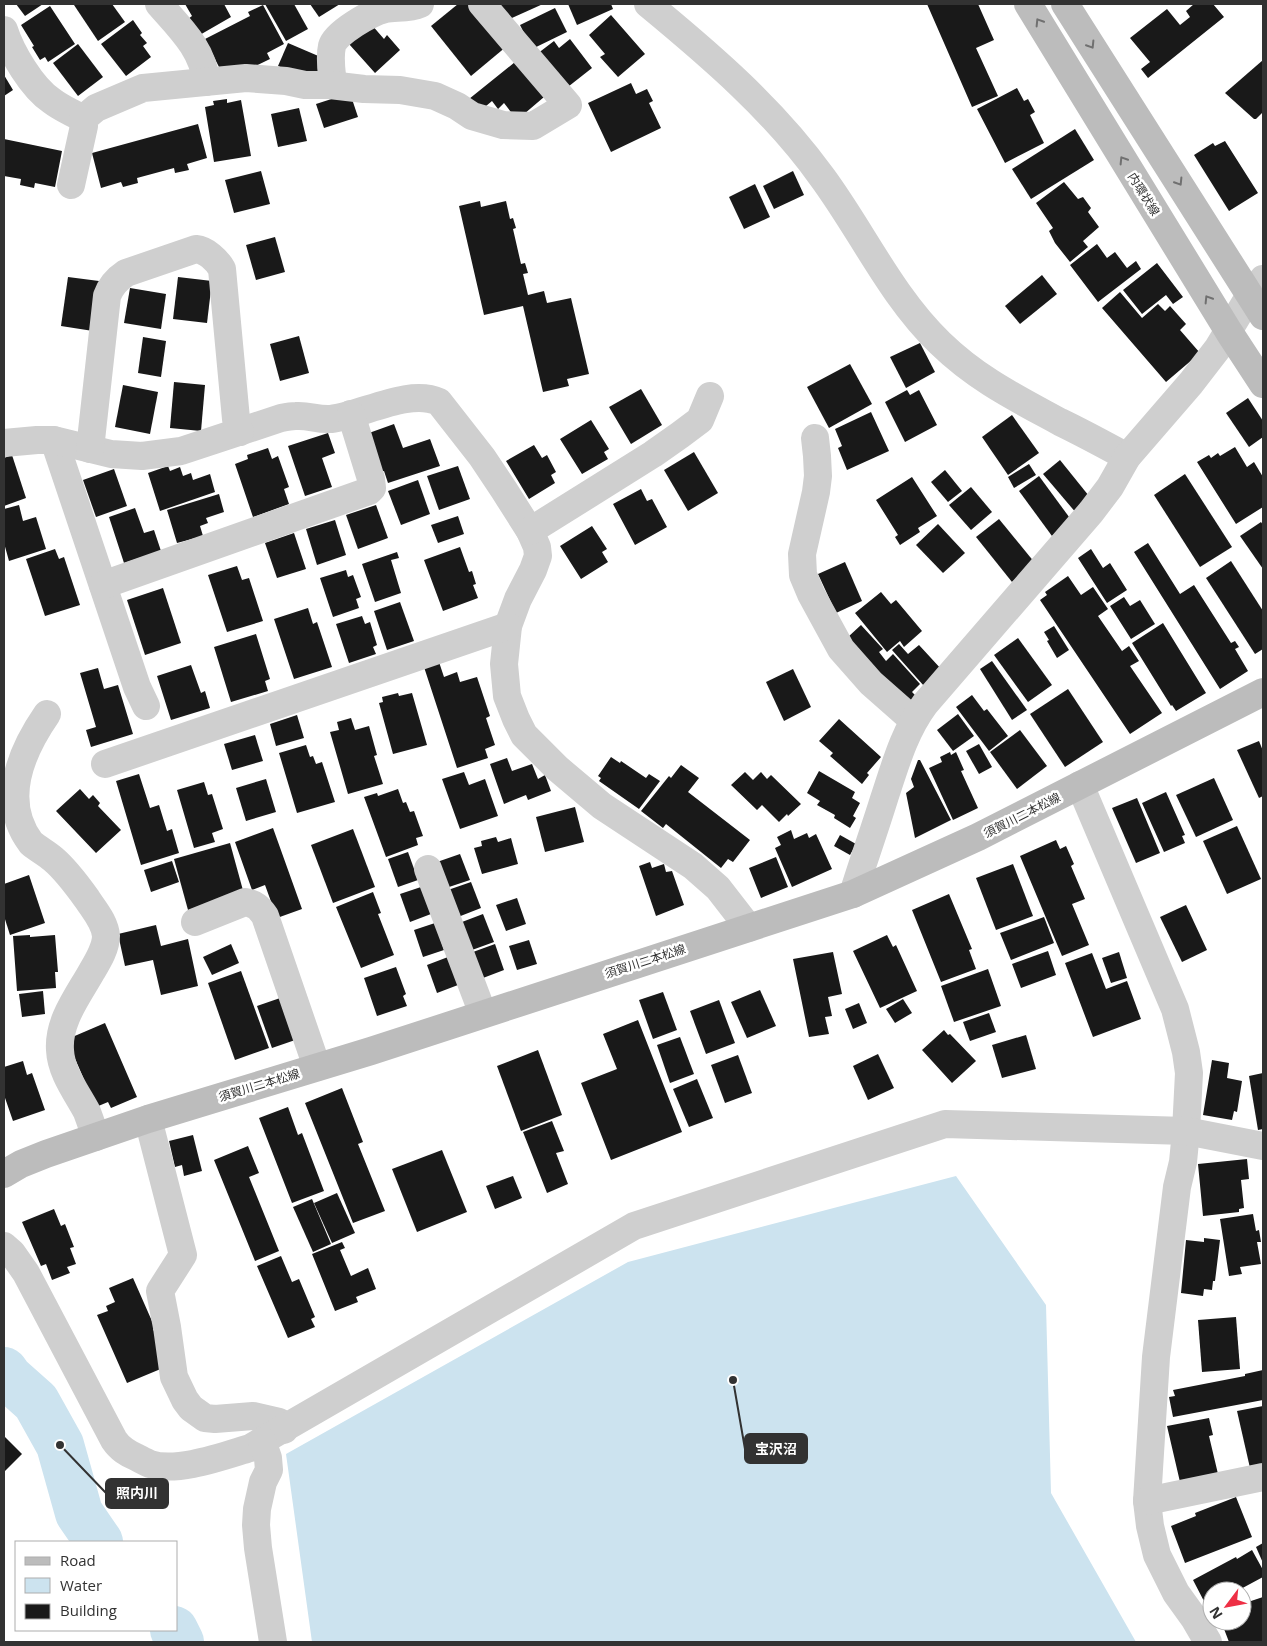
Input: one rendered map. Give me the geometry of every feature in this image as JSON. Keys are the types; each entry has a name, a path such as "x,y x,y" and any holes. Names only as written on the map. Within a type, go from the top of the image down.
{"main road":[{"name":"内環状線","path":"1028,4 1229,332 1263,384"},
{"path":"1065,4 1259,296"},
{"name":"須賀川二本松線","path":"4,1174 21,1164 46,1154 148,1119 317,1067 853,894 978,837 1263,692"}],"street":[{"path":"161,4 187,35 198,52 205,68 206,82"},
{"path":"333,85 330,54 332,44 339,36 371,14 382,10 420,4"},
{"path":"83,119 96,108 143,88 246,78 286,80 305,85 333,85 364,90 400,90 435,96 457,106 472,116 503,124 533,126 568,105 482,4"},
{"path":"648,4 710,55 794,142 822,177 906,304 939,343 997,388 1127,457"},
{"path":"4,30 13,52 28,76 50,101 83,119"},
{"path":"71,185 84,126 83,119"},
{"path":"90,449 107,296 111,287 118,278 126,273 196,249 202,250 220,264 222,269 236,418 240,432"},
{"path":"853,894 913,720 1091,512 1110,487 1127,457 1191,383 1259,296"},
{"path":"530,531 653,454 700,420 710,396"},
{"path":"4,442 54,440 111,454 142,456 181,451 295,416 316,419 333,418 410,399 430,398 439,402 482,457 530,531 537,547 538,556 513,610 508,626 504,664 506,686 516,720 524,736 557,768 602,806 693,866 718,888 749,928"},
{"path":"103,585 369,492 372,488 371,479 351,414"},
{"path":"815,438 818,476 802,554 804,575 811,594 841,649 871,683 913,720"},
{"path":"54,440 146,706"},
{"path":"105,764 508,626"},
{"path":"47,714 27,743 16,767 12,781 11,800 13,816 31,843 54,860 71,878 102,922 106,936 99,960 62,1025 60,1052 64,1070 87,1114 96,1137"},
{"path":"1080,785 1175,1009 1186,1052 1189,1073 1186,1131 1177,1187 1156,1357 1147,1501 1150,1526 1157,1555 1176,1593 1208,1642"},
{"path":"428,869 483,1014"},
{"path":"195,922 245,902 253,903 260,909 265,916 317,1067"},
{"path":"148,1119 183,1255 160,1291 174,1377 184,1400 191,1408 205,1418 253,1416 279,1422 273,1435 268,1458 269,1470 263,1482 257,1509 256,1525 273,1642"},
{"path":"4,1246 12,1253 26,1273 108,1431 120,1448 151,1464 170,1466 197,1463 250,1448 634,1226 945,1124 1186,1131 1263,1146"},
{"path":"1147,1501 1263,1477"}],"water":[{"path":"956,1176 1046,1305 1051,1493 1136,1642 312,1642 286,1454 628,1262"}],"building":[{"path":"16,4 43,4 25,16"},
{"path":"75,4 112,4 125,22 98,41"},
{"path":"185,4 224,4 231,17 198,36 188,19 192,16"},
{"path":"265,4 294,4 308,29 286,41"},
{"path":"310,4 340,4 319,17"},
{"path":"458,4 473,4 507,46 471,76 431,26"},
{"path":"497,4 543,4 505,21"},
{"path":"568,4 611,4 613,9 577,25"},
{"path":"927,4 978,4 994,40 976,48 998,96 972,107"},
{"path":"1194,4 1213,4 1224,17 1148,78 1141,69 1150,62 1130,38 1167,9 1180,25 1190,17 1186,11"},
{"path":"263,5 284,44 267,53 270,59 247,70 233,72 230,66 221,71 205,39 250,16 248,12"},
{"path":"50,6 75,44 48,62 45,57 40,60 21,25"},
{"path":"555,8 567,32 532,49 520,25"},
{"path":"611,15 645,54 618,77 600,57 605,54 589,35"},
{"path":"133,20 142,33 140,35 147,43 143,46 151,57 126,76 101,44"},
{"path":"371,24 384,39 387,35 400,50 375,73 349,44"},
{"path":"570,39 592,68 564,90 537,54 554,41 559,48"},
{"path":"288,43 323,58 316,83 278,66"},
{"path":"78,44 103,77 78,96 53,63"},
{"path":"1263,60 1263,112 1254,119 1225,93"},
{"path":"515,62 544,97 517,120 504,103 498,109 492,101 479,112 469,99"},
{"path":"4,75 13,90 4,96"},
{"path":"631,83 636,94 647,89 653,101 649,103 661,128 611,152 588,103"},
{"path":"1017,88 1024,101 1028,99 1035,112 1030,115 1044,143 1005,163 977,109"},
{"path":"350,93 358,117 324,128 316,104"},
{"path":"227,99 227,103 241,100 251,156 214,162 205,107 214,105 213,101"},
{"path":"299,108 307,141 278,147 271,114"},
{"path":"198,124 207,158 187,164 189,170 175,173 174,168 137,178 138,183 123,187 121,182 101,188 92,153"},
{"path":"1075,129 1094,160 1031,199 1012,169"},
{"path":"4,139 62,151 55,187 35,183 34,188 20,185 21,179 4,176"},
{"path":"1225,141 1258,193 1229,211 1194,155 1213,143 1215,146"},
{"path":"261,171 270,204 234,213 225,180"},
{"path":"793,171 804,195 774,209 763,186"},
{"path":"1064,182 1078,199 1083,197 1091,208 1088,212 1099,227 1083,241 1088,247 1070,262 1055,243 1049,231 1053,228 1036,203"},
{"path":"755,184 770,217 744,229 729,197"},
{"path":"480,201 481,207 506,201 510,219 513,218 516,228 513,229 521,264 525,263 528,273 523,274 528,295 544,291 547,303 571,298 589,374 567,379 569,386 543,392 523,306 484,315 459,206"},
{"path":"275,237 285,272 256,280 246,245"},
{"path":"1097,244 1107,258 1115,252 1127,268 1136,261 1141,269 1098,302 1070,265"},
{"path":"1157,263 1183,297 1173,304 1166,295 1142,314 1123,290"},
{"path":"1042,275 1057,294 1020,324 1005,306"},
{"path":"68,277 99,281 93,331 61,326"},
{"path":"178,277 212,281 207,323 173,319"},
{"path":"130,288 166,294 161,329 124,323"},
{"path":"1120,292 1142,318 1158,304 1165,311 1170,306 1186,324 1180,330 1200,353 1166,382 1102,308"},
{"path":"299,336 309,373 280,381 270,344"},
{"path":"143,337 166,341 161,377 138,373"},
{"path":"920,343 935,372 906,388 890,357"},
{"path":"850,364 872,404 829,428 807,387"},
{"path":"174,382 205,385 201,431 170,428"},
{"path":"123,385 158,392 150,434 115,427"},
{"path":"641,389 662,425 631,444 609,407"},
{"path":"907,390 910,395 919,390 937,425 905,442 885,402"},
{"path":"1248,398 1263,421 1263,437 1249,447 1226,413"},
{"path":"871,412 889,451 847,470 838,448 842,446 835,429"},
{"path":"1012,415 1039,453 1008,475 982,437"},
{"path":"591,420 609,449 604,452 608,459 582,474 560,439"},
{"path":"394,424 403,448 430,439 440,466 388,483 384,471 380,472 369,433"},
{"path":"328,433 335,453 322,458 332,487 305,496 288,446"},
{"path":"534,445 542,458 547,455 556,472 551,475 555,483 529,499 506,461"},
{"path":"1235,447 1247,467 1254,462 1263,477 1263,507 1236,524 1197,462 1209,455 1211,458 1218,453 1220,456"},
{"path":"268,448 272,459 278,456 289,487 284,489 289,504 253,517 235,464 248,459 247,455"},
{"path":"694,452 718,493 688,511 664,470"},
{"path":"12,455 26,498 4,506 4,458"},
{"path":"1060,460 1093,501 1077,514 1043,474"},
{"path":"1029,464 1036,475 1014,488 1008,477"},
{"path":"168,466 170,471 180,467 183,476 191,473 193,480 210,474 215,492 160,511 148,473"},
{"path":"458,466 470,499 439,510 427,476"},
{"path":"114,469 127,506 96,517 83,480"},
{"path":"945,470 962,491 948,502 931,482"},
{"path":"1185,474 1232,547 1200,567 1154,495"},
{"path":"1039,476 1072,521 1052,536 1019,491"},
{"path":"912,477 937,516 918,528 920,532 900,545 895,537 898,535 876,500"},
{"path":"418,480 430,514 401,525 388,491"},
{"path":"971,487 992,512 971,530 949,505"},
{"path":"641,489 647,501 652,499 667,527 635,545 613,504"},
{"path":"219,494 224,512 206,518 208,523 200,526 203,536 177,543 167,510"},
{"path":"19,505 23,521 36,517 46,549 9,561 4,543 4,509"},
{"path":"376,505 388,538 358,549 346,515"},
{"path":"135,508 144,533 154,530 161,551 124,563 109,517"},
{"path":"458,516 464,534 438,543 431,525"},
{"path":"999,519 1035,563 1012,582 976,537"},
{"path":"335,520 346,555 317,565 306,529"},
{"path":"1261,522 1263,525 1263,569 1240,536"},
{"path":"938,524 965,553 943,573 916,545"},
{"path":"592,526 607,549 602,552 608,562 581,579 560,546"},
{"path":"294,533 306,569 277,578 265,543"},
{"path":"1148,543 1180,594 1194,585 1231,643 1235,641 1239,647 1235,649 1248,671 1220,689 1134,552"},
{"path":"460,547 469,572 472,571 476,584 473,585 478,598 443,611 424,560"},
{"path":"55,549 59,559 64,557 80,605 45,616 26,559"},
{"path":"1091,549 1103,568 1110,563 1127,590 1107,603 1078,558"},
{"path":"397,552 399,558 391,560 401,593 375,602 362,564"},
{"path":"1231,561 1263,611 1263,649 1255,654 1206,578"},
{"path":"845,562 862,601 836,613 818,574"},
{"path":"237,566 242,580 249,578 263,621 227,632 208,575"},
{"path":"346,570 348,577 353,575 361,597 356,599 359,608 333,617 320,578"},
{"path":"1068,576 1081,595 1093,587 1108,609 1098,616 1122,651 1129,646 1139,661 1130,666 1162,713 1130,734 1040,600 1047,595 1045,592"},
{"path":"163,588 181,643 145,655 127,600"},
{"path":"881,592 891,604 896,600 922,631 904,647 900,641 887,652 855,613"},
{"path":"1124,597 1130,606 1140,600 1155,624 1131,639 1110,606"},
{"path":"400,602 414,641 387,650 374,611"},
{"path":"308,608 313,624 317,622 332,667 294,679 274,619"},
{"path":"362,616 365,624 370,622 377,645 373,647 376,654 349,663 336,624"},
{"path":"1163,623 1206,693 1176,711 1132,643"},
{"path":"861,625 883,649 879,652 886,661 893,654 920,684 912,692 917,697 908,705 848,637"},
{"path":"1054,626 1069,650 1057,658 1044,632"},
{"path":"256,634 270,679 265,681 268,691 231,702 214,647"},
{"path":"1018,638 1052,685 1028,702 994,655"},
{"path":"899,644 908,654 919,645 942,670 924,686 892,650"},
{"path":"992,661 1027,710 1012,720 980,669"},
{"path":"439,662 444,677 457,672 460,682 477,677 490,716 486,718 495,745 485,749 488,758 457,768 424,667"},
{"path":"191,665 201,693 205,691 210,708 171,720 157,676"},
{"path":"98,668 104,689 118,685 133,734 91,747 86,730 96,727 80,673"},
{"path":"793,669 811,707 784,721 766,682"},
{"path":"1068,689 1103,742 1065,767 1030,714"},
{"path":"398,693 399,696 412,693 427,745 393,754 379,703 383,702 382,697"},
{"path":"972,695 984,711 987,709 1008,736 989,751 956,707"},
{"path":"958,714 974,736 953,751 937,730"},
{"path":"297,715 304,738 276,746 270,724"},
{"path":"351,718 355,730 369,726 377,755 374,756 383,784 348,794 330,732 339,730 337,722"},
{"path":"839,719 881,757 867,773 869,775 862,784 830,756 833,753 819,741"},
{"path":"1020,730 1047,766 1017,789 990,752"},
{"path":"255,735 263,761 232,770 224,744"},
{"path":"1259,741 1263,751 1263,796 1259,798 1237,750"},
{"path":"979,744 992,767 979,774 966,751"},
{"path":"306,745 310,757 313,756 316,764 322,762 335,802 297,813 279,753"},
{"path":"950,752 951,755 956,752 964,770 961,771 978,808 953,820 929,768 942,762 940,757"},
{"path":"611,757 620,763 621,761 646,778 649,774 660,781 639,809 599,781 601,778 598,776"},
{"path":"507,758 512,771 532,764 538,779 545,775 551,791 528,800 526,795 504,804 490,764"},
{"path":"918,760 920,760 951,820 915,838 906,793 914,787 911,779"},
{"path":"681,765 699,778 688,792 750,840 733,862 728,859 721,868 666,824 663,828 641,811 669,776 671,778"},
{"path":"819,771 855,792 852,798 860,803 853,816 856,818 850,828 834,818 835,815 817,805 820,801 807,793"},
{"path":"464,772 469,785 485,779 498,816 460,829 442,779"},
{"path":"745,772 753,780 761,772 767,779 771,775 801,804 779,822 762,805 757,810 731,785"},
{"path":"139,774 150,808 159,805 167,831 172,829 179,853 141,865 116,781"},
{"path":"1214,778 1233,820 1196,837 1176,795"},
{"path":"266,779 276,812 246,821 236,788"},
{"path":"204,782 208,795 212,794 223,829 212,833 215,842 194,848 177,790"},
{"path":"80,789 89,799 93,795 100,803 98,806 121,830 96,853 56,811"},
{"path":"398,789 403,803 406,802 410,812 414,811 423,836 416,838 418,845 386,857 364,797 377,793 378,796"},
{"path":"1166,792 1185,835 1182,836 1185,843 1164,852 1142,803"},
{"path":"1137,798 1160,853 1136,863 1112,808"},
{"path":"575,807 584,842 545,852 536,817"},
{"path":"1237,826 1261,879 1227,894 1203,841"},
{"path":"273,828 302,909 277,918 265,885 252,890 235,842"},
{"path":"353,829 375,887 333,903 311,845"},
{"path":"791,830 794,839 807,833 809,838 816,834 832,869 792,887 775,848 781,845 777,837"},
{"path":"840,835 856,844 850,855 834,846"},
{"path":"496,837 498,842 511,838 518,864 482,874 474,848 482,846 481,841"},
{"path":"1056,840 1060,849 1066,846 1074,864 1071,866 1085,899 1072,904 1089,945 1062,956 1020,856"},
{"path":"230,843 244,894 188,910 174,859"},
{"path":"408,852 418,880 398,887 388,859"},
{"path":"460,854 470,880 446,888 437,862"},
{"path":"776,857 788,887 761,898 749,868"},
{"path":"172,861 179,882 151,892 144,870"},
{"path":"650,862 652,868 664,864 666,872 672,871 684,905 656,916 639,866"},
{"path":"1013,864 1033,916 996,930 976,878"},
{"path":"29,875 45,923 10,935 4,916 4,884"},
{"path":"471,882 481,908 458,917 448,890"},
{"path":"421,887 431,914 410,922 400,894"},
{"path":"373,892 381,913 378,914 394,955 361,968 336,907"},
{"path":"949,894 972,949 969,950 976,969 941,982 912,910"},
{"path":"517,898 526,924 506,931 496,905"},
{"path":"1186,905 1207,950 1182,962 1160,917"},
{"path":"483,914 494,942 472,950 462,922"},
{"path":"1044,917 1054,943 1011,960 1000,933"},
{"path":"435,923 444,950 423,957 414,930"},
{"path":"156,925 161,946 188,939 198,986 161,995 153,960 125,966 118,934"},
{"path":"30,935 30,937 55,935 58,972 55,972 56,988 17,991 13,936"},
{"path":"887,935 893,947 896,945 917,991 880,1008 853,951"},
{"path":"529,940 537,964 517,970 509,946"},
{"path":"231,944 239,963 212,975 203,957"},
{"path":"495,944 504,970 483,978 473,952"},
{"path":"1048,951 1056,975 1021,988 1012,964"},
{"path":"833,952 842,994 828,997 832,1016 825,1017 829,1034 809,1037 793,959"},
{"path":"1119,952 1127,978 1111,983 1102,958"},
{"path":"1092,953 1106,989 1127,981 1141,1019 1093,1037 1065,963"},
{"path":"448,957 458,985 437,993 427,965"},
{"path":"396,967 406,994 403,996 407,1006 377,1016 364,978"},
{"path":"988,969 1001,1006 954,1022 941,986"},
{"path":"241,971 269,1048 235,1060 208,983"},
{"path":"760,990 776,1026 747,1038 731,1002"},
{"path":"43,991 45,1014 22,1017 19,994"},
{"path":"663,992 677,1030 653,1039 639,1000"},
{"path":"283,997 301,1038 272,1048 257,1006"},
{"path":"903,999 912,1013 895,1023 886,1009"},
{"path":"719,1000 735,1043 706,1054 690,1011"},
{"path":"859,1003 867,1023 853,1029 845,1009"},
{"path":"989,1013 996,1032 970,1041 963,1022"},
{"path":"638,1020 682,1132 611,1160 581,1083 617,1069 603,1034"},
{"path":"105,1023 137,1097 111,1108 108,1102 96,1107 70,1047 70,1038"},
{"path":"944,1030 976,1061 952,1083 922,1050"},
{"path":"1026,1035 1036,1069 1002,1078 992,1045"},
{"path":"680,1037 694,1074 670,1083 657,1045"},
{"path":"538,1050 562,1115 521,1131 497,1066"},
{"path":"878,1054 894,1088 868,1100 853,1066"},
{"path":"738,1055 752,1093 725,1103 711,1065"},
{"path":"1212,1060 1229,1063 1227,1078 1242,1081 1237,1112 1234,1111 1232,1120 1203,1115"},
{"path":"23,1061 27,1075 32,1073 45,1110 13,1121 4,1095 4,1067"},
{"path":"1263,1073 1263,1129 1258,1130 1249,1076"},
{"path":"697,1079 713,1118 689,1127 673,1089"},
{"path":"342,1088 363,1142 358,1144 385,1211 353,1223 305,1103"},
{"path":"288,1107 298,1135 302,1133 324,1191 292,1203 259,1118"},
{"path":"552,1121 564,1151 556,1153 568,1184 547,1193 523,1132"},
{"path":"193,1135 202,1171 184,1176 182,1165 175,1167 169,1141"},
{"path":"248,1146 259,1173 249,1177 279,1251 255,1261 214,1160"},
{"path":"442,1150 467,1212 417,1232 392,1169"},
{"path":"1247,1159 1249,1179 1241,1180 1244,1208 1239,1209 1239,1212 1203,1216 1198,1164"},
{"path":"513,1176 522,1198 495,1209 486,1186"},
{"path":"337,1193 355,1233 332,1243 314,1203"},
{"path":"312,1199 331,1244 313,1252 293,1207"},
{"path":"54,1209 61,1226 65,1224 74,1247 70,1248 76,1264 67,1267 70,1273 52,1280 46,1264 41,1266 22,1222"},
{"path":"1253,1214 1256,1231 1259,1230 1261,1242 1257,1242 1261,1264 1240,1267 1242,1274 1229,1276 1220,1219"},
{"path":"1204,1238 1220,1240 1215,1281 1213,1281 1212,1290 1204,1289 1203,1296 1181,1293 1186,1240 1204,1242"},
{"path":"342,1242 345,1248 340,1250 351,1276 368,1268 376,1289 356,1297 358,1302 335,1311 312,1254"},
{"path":"281,1256 292,1282 299,1279 315,1317 311,1319 315,1327 288,1338 257,1266"},
{"path":"133,1278 166,1358 163,1368 127,1383 97,1315 108,1311 106,1306 115,1302 109,1288"},
{"path":"1236,1317 1240,1369 1202,1372 1198,1320"},
{"path":"1263,1370 1263,1400 1173,1417 1169,1397 1175,1396 1173,1390 1245,1376 1245,1374"},
{"path":"1263,1406 1263,1465 1250,1468 1237,1411"},
{"path":"1209,1418 1213,1435 1209,1436 1218,1474 1180,1482 1167,1426"},
{"path":"4,1436 22,1454 4,1472"},
{"path":"1236,1497 1252,1537 1185,1563 1171,1526 1196,1516 1195,1513"},
{"path":"1263,1543 1263,1563 1256,1547"},
{"path":"1252,1550 1263,1570 1263,1577 1252,1583 1252,1581 1202,1581 1202,1597 1193,1580 1236,1557 1237,1559"},
{"path":"1263,1597 1263,1642 1229,1642 1225,1631 1252,1631 1252,1601"}],"waterway":[{"path":"4,1371 9,1378 36,1402 60,1445 79,1513 98,1541"},
{"path":"174,1631 180,1642"}],"place":[{"name":"宝沢沼","path":"733,1380"},
{"name":"照内川","path":"60,1445"}]}
